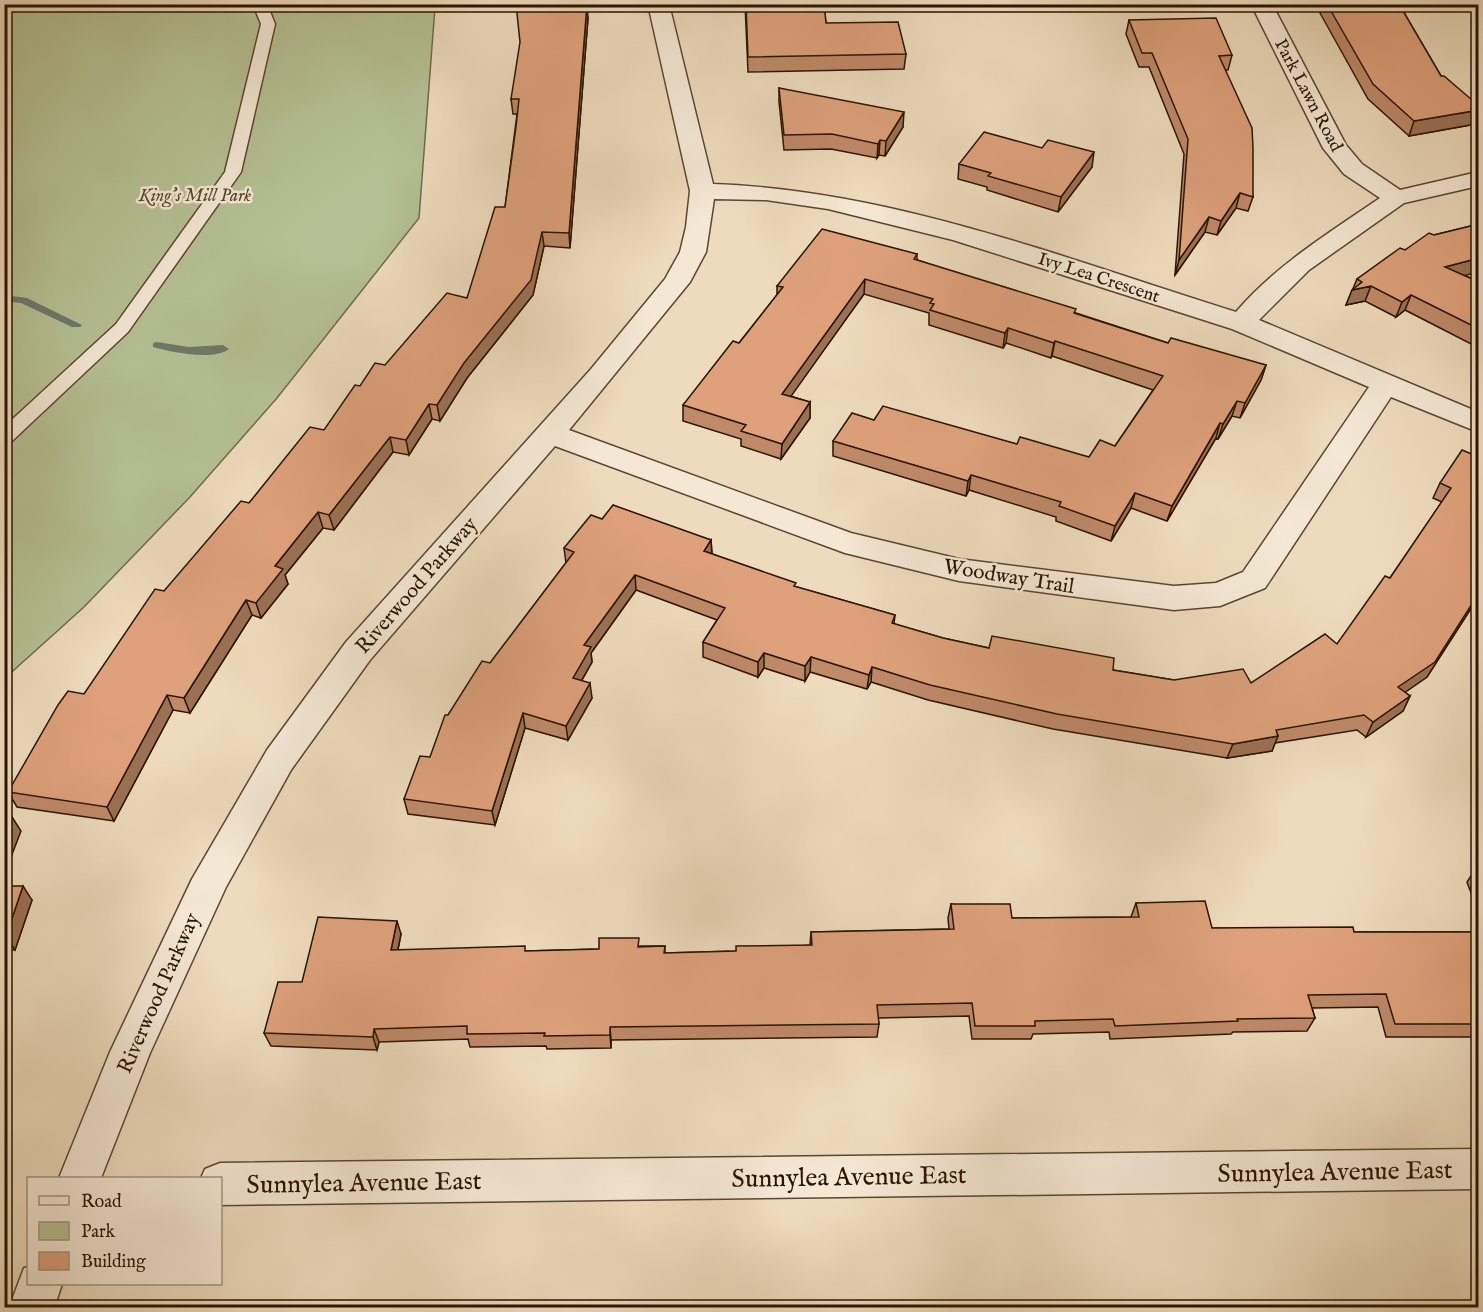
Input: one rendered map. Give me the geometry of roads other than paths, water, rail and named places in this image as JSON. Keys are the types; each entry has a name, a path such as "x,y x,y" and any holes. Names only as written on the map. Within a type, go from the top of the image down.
{"street":[{"name":"Riverwood Parkway","path":"81,1177 130,1052 211,879 279,760 358,651 601,375 677,282 693,252 699,227 702,191 658,4"},
{"name":"Park Lawn Road","path":"1261,4 1335,148 1353,169 1396,198"},
{"path":"1242,323 1261,300 1300,265 1396,198 1479,179"},
{"name":"Ivy Lea Crescent","path":"702,191 766,193 828,202 901,218 1242,323 1479,423"},
{"name":"Woodway Trail","path":"548,433 845,542 992,576 1174,598 1220,594 1254,580 1385,385"},
{"name":"Sunnylea Avenue East","path":"222,1184 1479,1169"},
{"path":"31,1308 40,1285"}],"lane":[{"path":"4,438 122,328 232,172 268,24 260,4"}],"waterway":[{"path":"4,298 23,300 76,325"},
{"path":"157,345 189,351 223,349"}],"park label":[{"name":"King's Mill Park","path":"195,195"}]}
